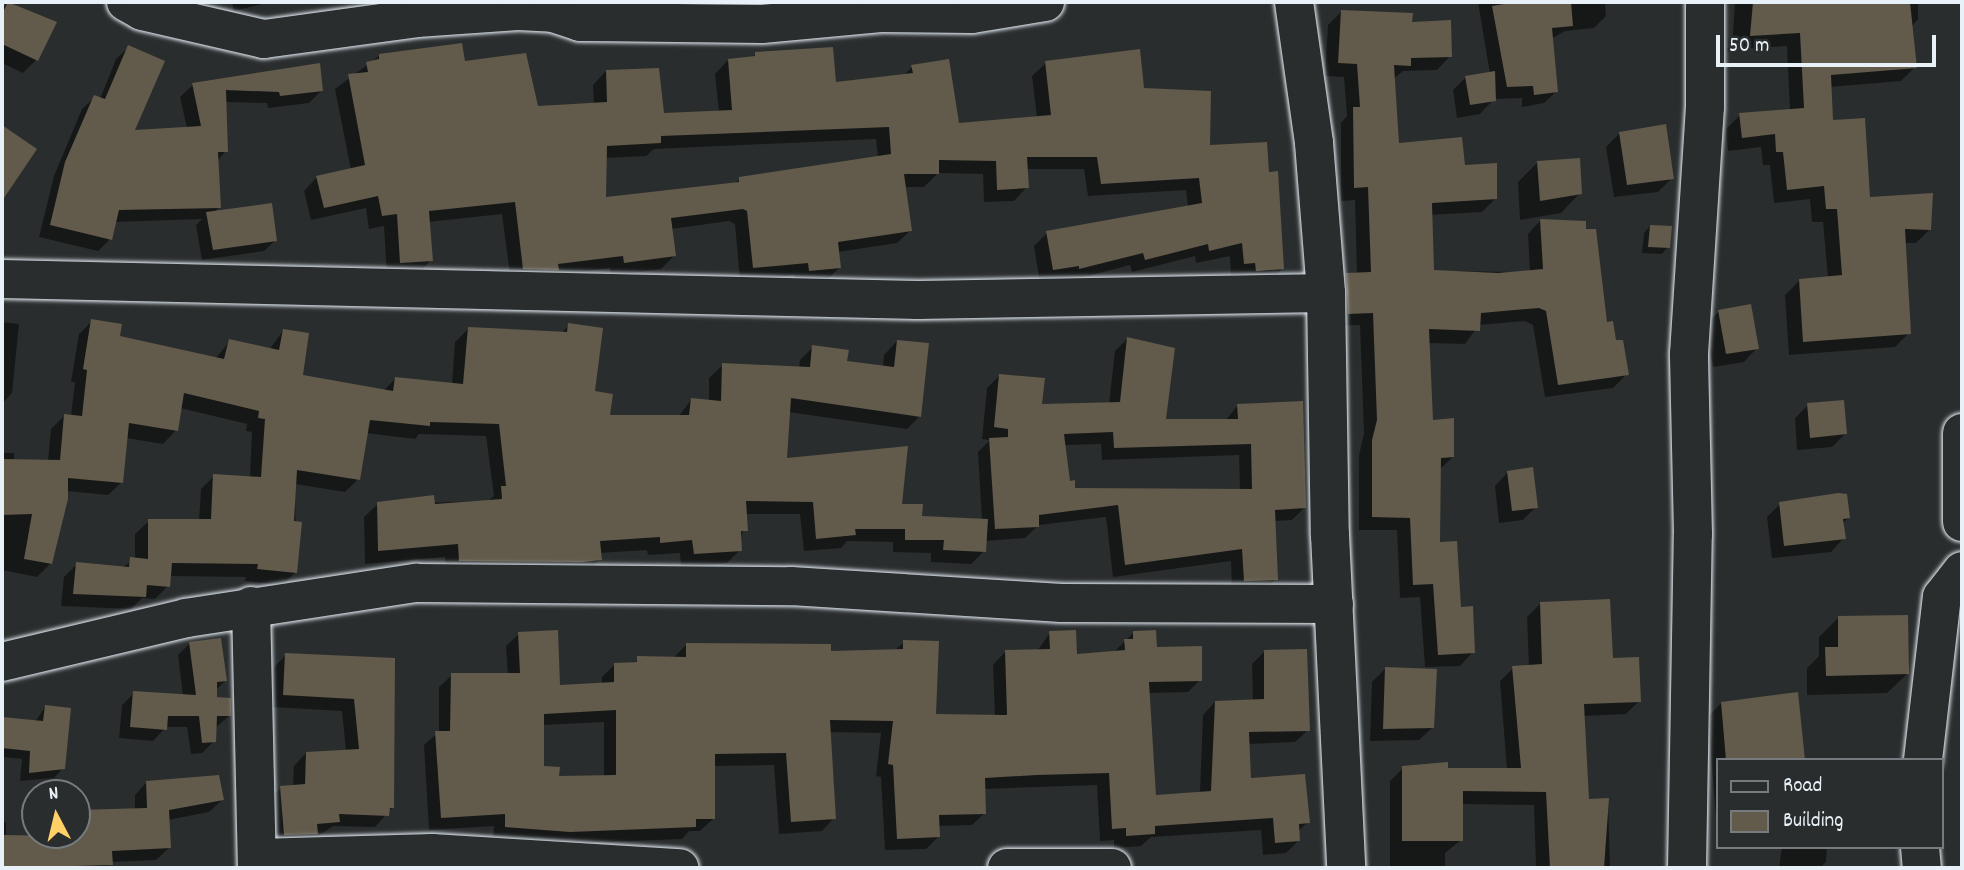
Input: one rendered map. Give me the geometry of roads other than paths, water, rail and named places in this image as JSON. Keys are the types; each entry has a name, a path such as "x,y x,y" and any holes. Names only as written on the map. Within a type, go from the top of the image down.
{"street":[{"path":"126,2 142,11 277,39 417,18 517,11 553,13 580,22 762,24 880,13 972,14 1045,2"},
{"path":"1294,2 1314,143 1326,293 1334,604 1346,868"},
{"path":"1687,868 1693,534 1689,354 1705,107 1705,2"},
{"path":"2,279 918,300 1326,293"},
{"path":"1962,433 1962,522"},
{"path":"1923,758 1942,597 1962,571"},
{"path":"2,662 251,606 416,583 791,586 1061,603 1334,604"},
{"path":"251,606 257,863 432,853 680,868"},
{"path":"1920,849 1922,868"},
{"path":"1007,868 1112,868"}]}
